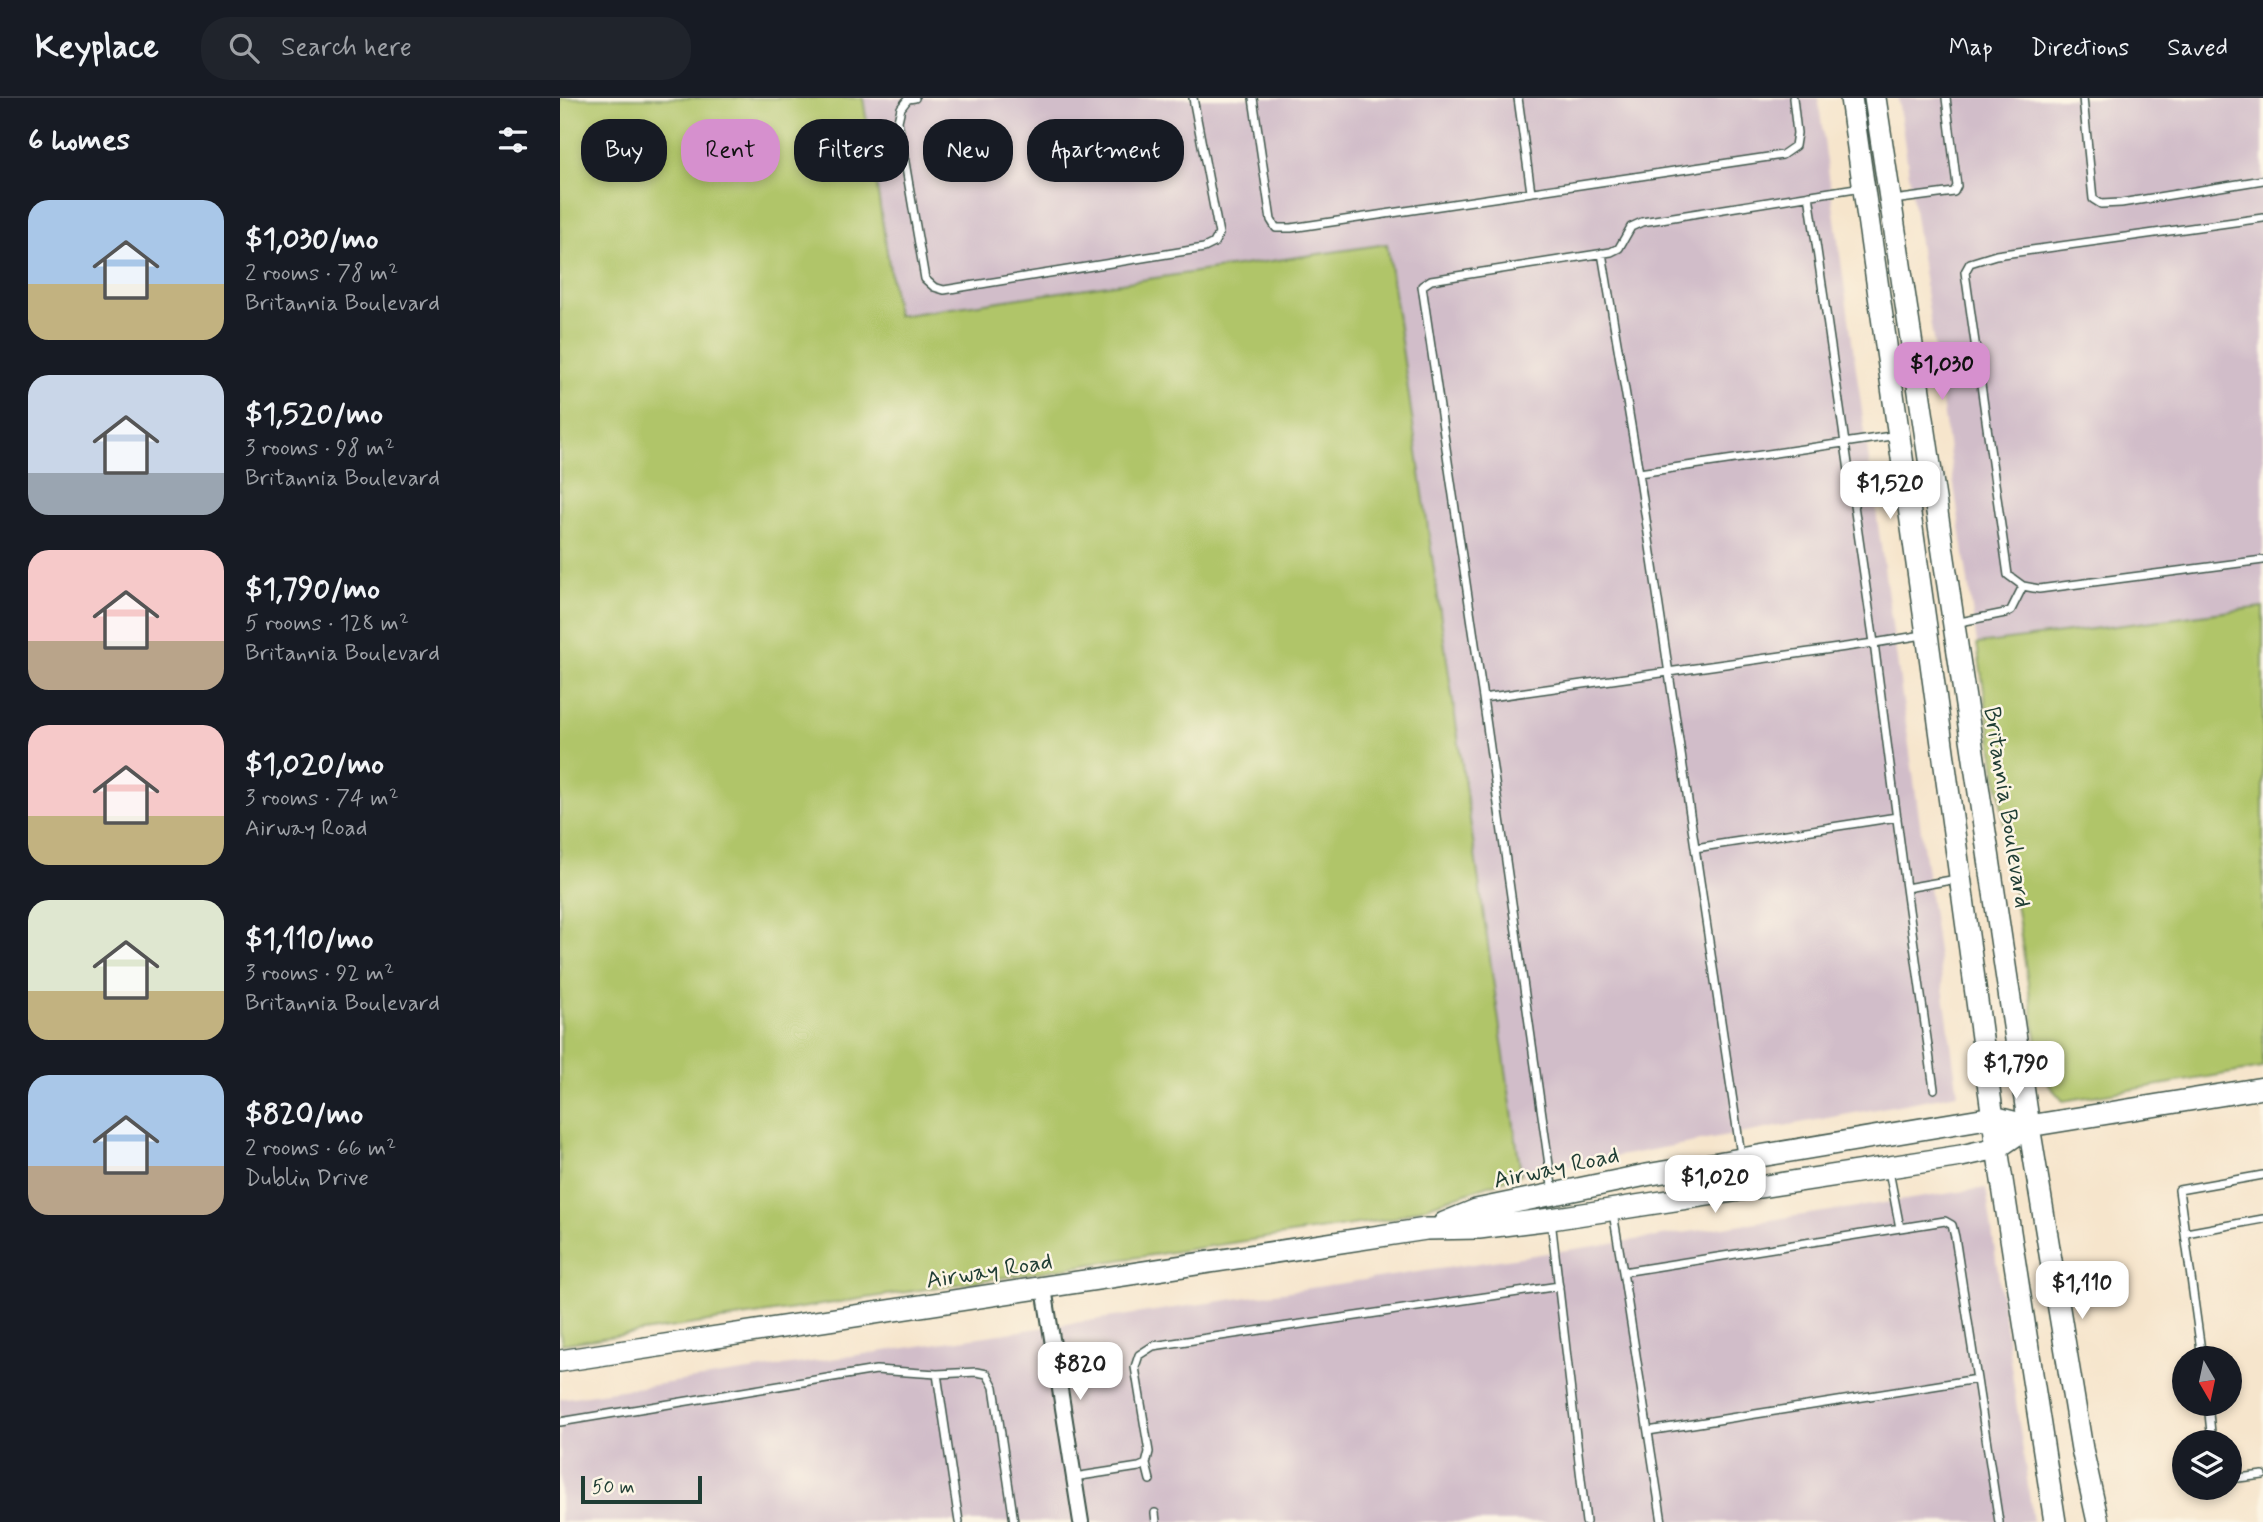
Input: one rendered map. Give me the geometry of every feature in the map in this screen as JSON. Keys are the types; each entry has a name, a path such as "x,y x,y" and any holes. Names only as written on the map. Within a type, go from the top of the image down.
{"main road":[{"path":"1851,98 1997,1148 2055,1522"},
{"name":"Britannia Boulevard","path":"1875,98 2029,1126 2082,1448 2098,1522"},
{"name":"Airway Road","path":"1426,1229 1476,1210 1742,1159 1993,1117 2029,1126 2263,1088"},
{"name":"Airway Road","path":"560,1361 1426,1229 1479,1228 1551,1219 1889,1167 1997,1148 2029,1126"}],"street":[{"path":"1044,1288 1081,1522"}],"lane":[{"path":"915,98 908,99 901,108 898,121 925,279 933,287 944,290 1204,248 1214,243 1219,234 1193,98"},
{"path":"1253,98 1271,220 1276,228 1782,155 1795,146 1797,133 1793,98"},
{"path":"1518,98 1531,192"},
{"path":"1891,200 1954,192 1957,186 1946,98"},
{"path":"2083,98 2093,200 2101,204 2121,204 2263,180"},
{"path":"1553,1194 1422,286 1431,280 1611,252 1619,248 1631,227 1642,222 1865,187"},
{"path":"1809,195 1874,643 1934,1088"},
{"path":"2263,218 1996,255 1970,263 1965,272 2008,575 2023,586 2039,589 2263,560"},
{"path":"1602,253 1639,473 1742,1159"},
{"path":"1639,473 1899,434"},
{"path":"1954,623 2011,610 2023,586"},
{"path":"1483,698 1927,634"},
{"path":"1695,848 1897,817"},
{"path":"1906,888 1961,878"},
{"path":"1889,1167 1900,1228"},
{"path":"2200,1346 2179,1189 2263,1175"},
{"path":"1612,1209 1662,1522"},
{"path":"1551,1219 1586,1522"},
{"path":"2186,1233 2263,1219"},
{"path":"1623,1272 1945,1221 1952,1225 1999,1522"},
{"path":"1150,1480 1146,1464 1149,1452 1135,1367 1139,1355 1153,1346 1559,1286"},
{"path":"560,1422 876,1370 987,1374 993,1387 1014,1522"},
{"path":"937,1374 959,1522"},
{"path":"1648,1431 1977,1380"},
{"path":"1074,1476 1146,1464"},
{"path":"2242,1478 2263,1475"}],"shaded area":[{"path":"863,98 1818,98 1958,1094 1521,1174 1387,244 897,317 876,182 909,182 909,119 866,119"},
{"path":"1898,98 2263,98 2263,607 1977,644"},
{"path":"1986,1188 2033,1522 560,1522 560,1399"}],"green space":[{"path":"560,98 863,98 866,119 794,119 794,182 876,182 897,316 1387,244 1521,1174 1391,1219 562,1344"},
{"path":"2263,607 2263,1068 2063,1101 2049,1085 2040,1063 1977,644"}]}
